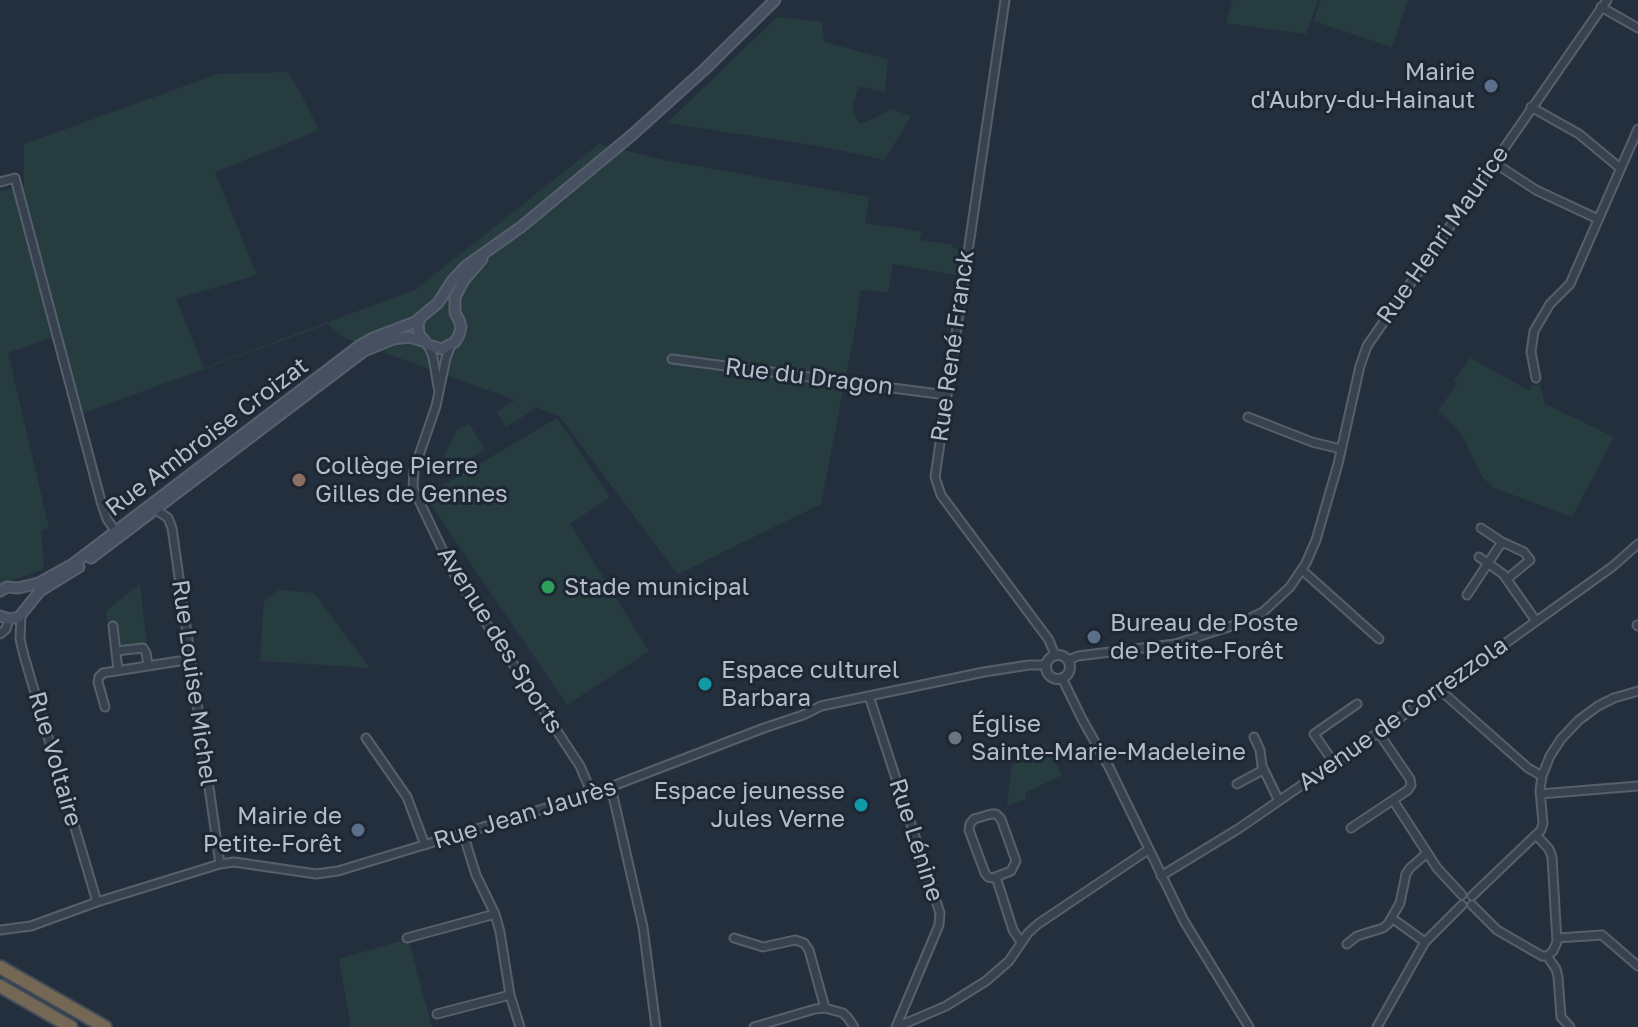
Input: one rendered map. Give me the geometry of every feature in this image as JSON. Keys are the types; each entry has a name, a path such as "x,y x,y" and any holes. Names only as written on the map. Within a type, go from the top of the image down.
{"highway":[{"path":"0,967 105,1027"},
{"path":"2,987 54,1027"},
{"path":"2,987 71,1027"}],"main road":[{"path":"488,252 458,288 455,313 461,330 457,340 437,349 425,343 419,332 421,317 440,300 460,271 554,200 632,135 775,0"},
{"path":"433,307 443,307 455,313"},
{"name":"Rue Ambroise Croizat","path":"0,591 7,587 39,583 78,561 354,350 373,338 409,326 421,317"},
{"name":"Rue Ambroise Croizat","path":"21,615 40,591 80,567 364,351 397,338 409,337 425,343"},
{"path":"18,588 26,595 27,606"},
{"path":"3,616 21,615"}],"street":[{"name":"Rue René Franck","path":"1005,0 935,472 941,495 1049,640 1055,655"},
{"path":"1604,4 1638,28"},
{"name":"Rue Henri Maurice","path":"1068,660 1078,656 1166,645 1238,624 1269,607 1285,592 1302,570 1313,547 1330,493 1367,346 1604,4"},
{"path":"1531,107 1579,134 1620,168"},
{"path":"1536,378 1531,352 1534,331 1550,304 1570,284 1638,129"},
{"path":"1493,162 1536,190 1598,219"},
{"path":"0,182 15,178 103,511 116,532"},
{"path":"425,343 436,372 438,394"},
{"name":"Avenue des Sports","path":"451,345 413,475 415,495 454,574 580,766 592,794"},
{"name":"Rue du Dragon","path":"672,359 946,395"},
{"path":"1248,417 1317,444 1341,449"},
{"name":"Rue Louise Michel","path":"155,509 168,518 172,528 220,864"},
{"path":"1481,528 1524,552 1530,560 1507,579"},
{"path":"1467,595 1502,542"},
{"name":"Avenue de Correzzola","path":"1161,876 1232,833 1440,690 1612,567 1638,544"},
{"path":"1479,557 1507,579 1536,621"},
{"path":"1302,570 1379,639"},
{"name":"Rue Voltaire","path":"21,615 23,649 97,902"},
{"path":"0,634 6,629 3,616"},
{"path":"113,626 118,670"},
{"path":"116,651 143,648 148,665"},
{"path":"1055,655 1068,660 1069,670 1062,678 1055,679 1047,672 1046,665 1055,655"},
{"path":"105,707 98,679 103,673 192,659"},
{"name":"Rue Jean Jaurès","path":"0,930 31,926 220,864 239,863 326,874 374,862 592,794 800,717 821,706 1018,666 1046,665"},
{"path":"1062,678 1184,921 1249,1027"},
{"path":"1440,690 1528,768 1542,776"},
{"path":"1462,905 1468,907 1541,830 1542,776 1554,749 1593,709 1609,700 1638,691"},
{"name":"Rue Lénine","path":"869,696 940,913 939,925 897,1027"},
{"path":"1334,763 1314,734 1357,704"},
{"path":"1351,828 1410,788 1411,781 1378,732"},
{"path":"1254,737 1263,770 1279,801"},
{"path":"366,738 407,797 425,845"},
{"path":"1237,784 1263,770"},
{"path":"1540,794 1638,786"},
{"path":"611,787 642,920 656,1027"},
{"path":"1393,800 1439,871 1462,895"},
{"path":"991,814 1001,819 1016,859 1013,869 996,877 991,878 985,873 969,830 974,819 991,814"},
{"path":"463,833 476,875 495,914 510,995 520,1027"},
{"path":"1536,835 1551,853 1557,938 1555,947 1547,956"},
{"path":"897,1027 940,1009 974,989 1005,965 1038,924 1148,850"},
{"path":"1347,944 1357,936 1383,928 1393,919 1401,900 1406,874 1427,853"},
{"path":"996,877 1013,930 1021,942"},
{"path":"1462,895 1468,893 1495,929 1547,956"},
{"path":"1462,895 1462,905"},
{"path":"1377,1027 1425,942 1462,905"},
{"path":"407,938 495,914"},
{"path":"1393,919 1425,942"},
{"path":"1557,938 1602,935 1638,966"},
{"path":"734,938 763,947 791,940 804,943 809,950 825,1008"},
{"path":"1547,956 1558,977 1561,1017 1570,1027"},
{"path":"437,1014 510,995"},
{"path":"754,1027 825,1008 843,1013 854,1027"}],"green space":[{"path":"1233,0 1318,0 1306,34 1226,23"},
{"path":"1321,0 1408,0 1392,47 1314,21"},
{"path":"777,17 822,22 824,42 888,59 885,92 859,86 852,108 859,123 893,109 911,117 884,160 825,147 667,123"},
{"path":"288,72 319,130 215,172 257,275 176,299 204,368 415,290 599,144 664,160 869,197 865,223 922,232 920,240 953,245 953,248 960,249 957,275 893,264 888,292 860,290 821,504 678,574 559,416 535,407 506,427 497,412 515,400 344,338 328,324 83,413 56,336 8,353 49,528 41,531 44,569 0,585 0,191 24,186 24,144 218,74"},
{"path":"1470,358 1530,391 1532,385 1540,385 1545,404 1614,437 1572,517 1492,487 1481,475 1464,438 1438,411"},
{"name":"Stade municipal","path":"557,418 610,497 570,524 649,651 567,705 425,496"},
{"path":"469,424 485,449 452,470 444,457 457,430"},
{"path":"140,584 147,645 124,648 118,644 115,623 108,623 106,611"},
{"path":"279,590 314,593 370,668 260,661 264,601"},
{"path":"1045,744 1062,775 1025,793 1026,799 1007,805 1012,766 1019,757"},
{"path":"404,940 409,942 432,1027 351,1027 339,959"}],"place":[{"name":"Mairie d'Aubry-du-Hainaut","path":"1491,86"},
{"name":"Collège Pierre Gilles de Gennes","path":"299,480"},
{"name":"Stade municipal","path":"548,587"},
{"name":"Bureau de Poste de Petite-Forêt","path":"1094,637"},
{"name":"Espace culturel Barbara","path":"705,684"},
{"name":"Église Sainte-Marie-Madeleine","path":"955,738"},
{"name":"Espace jeunesse Jules Verne","path":"861,805"},
{"name":"Mairie de Petite-Forêt","path":"358,830"}]}
